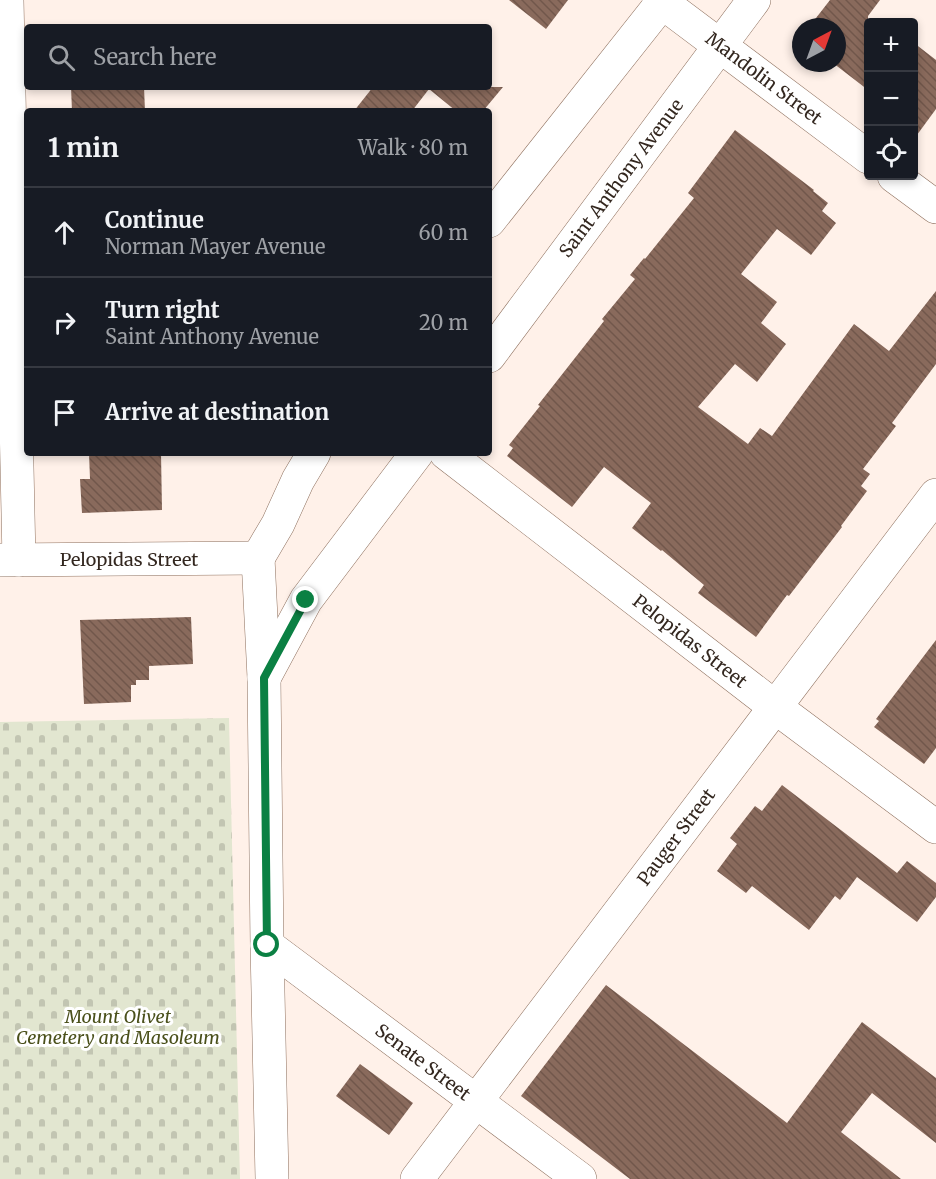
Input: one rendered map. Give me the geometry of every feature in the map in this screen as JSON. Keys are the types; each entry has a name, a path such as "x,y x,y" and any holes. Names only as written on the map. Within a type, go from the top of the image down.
{"street":[{"path":"7,0 10,560"},
{"name":"Saint Anthony Avenue","path":"492,352 754,0"},
{"path":"492,217 662,1"},
{"name":"Mandolin Street","path":"662,1 864,154"},
{"path":"899,180 936,207"},
{"path":"272,1179 264,678 258,558 312,456"},
{"path":"264,678 306,600 415,456"},
{"name":"Pelopidas Street","path":"450,456 775,707 936,826"},
{"name":"Pauger Street","path":"417,1179 936,495"},
{"name":"Pelopidas Street","path":"10,560 258,558"},
{"name":"Senate Street","path":"267,945 580,1179"}],"green space":[{"name":"Mount Olivet Cemetery and Masoleum","path":"229,718 240,1179 0,1179 0,722"}],"building":[{"path":"509,0 568,0 546,29"},
{"path":"830,0 880,0 868,18 864,18 864,87 845,72 846,18 816,18"},
{"path":"918,46 936,60 936,109 918,134"},
{"path":"492,87 503,87 486,108 452,108 430,90 492,90"},
{"path":"71,90 144,90 145,108 72,108"},
{"path":"371,90 428,90 414,108 356,108"},
{"path":"735,130 814,190 828,203 822,211 836,223 811,255 777,229 741,274 777,302 761,323 786,344 757,382 735,364 698,407 748,444 760,428 772,436 854,324 889,351 936,291 936,364 892,423 896,426 863,469 870,474 861,486 867,491 842,527 756,637 698,593 704,585 632,528 651,503 604,467 572,507 507,456 513,448 509,445 604,321 602,319 635,279 630,275 694,198 688,193"},
{"path":"89,456 161,456 162,510 82,513 80,479 90,479"},
{"path":"191,617 193,664 149,666 149,680 136,680 136,685 131,685 131,702 84,704 80,620"},
{"path":"936,640 936,748 924,764 874,727 879,721 876,719"},
{"path":"782,785 897,873 907,861 936,883 936,897 917,922 857,877 840,900 835,896 809,930 752,886 746,893 717,871 737,844 730,838 755,806 762,811"},
{"path":"606,985 787,1123 862,1022 936,1078 936,1143 872,1093 841,1132 901,1179 630,1179 521,1096"},
{"path":"360,1064 413,1103 389,1135 336,1096"}],"route":[{"path":"267,945 264,678 306,600"}]}
